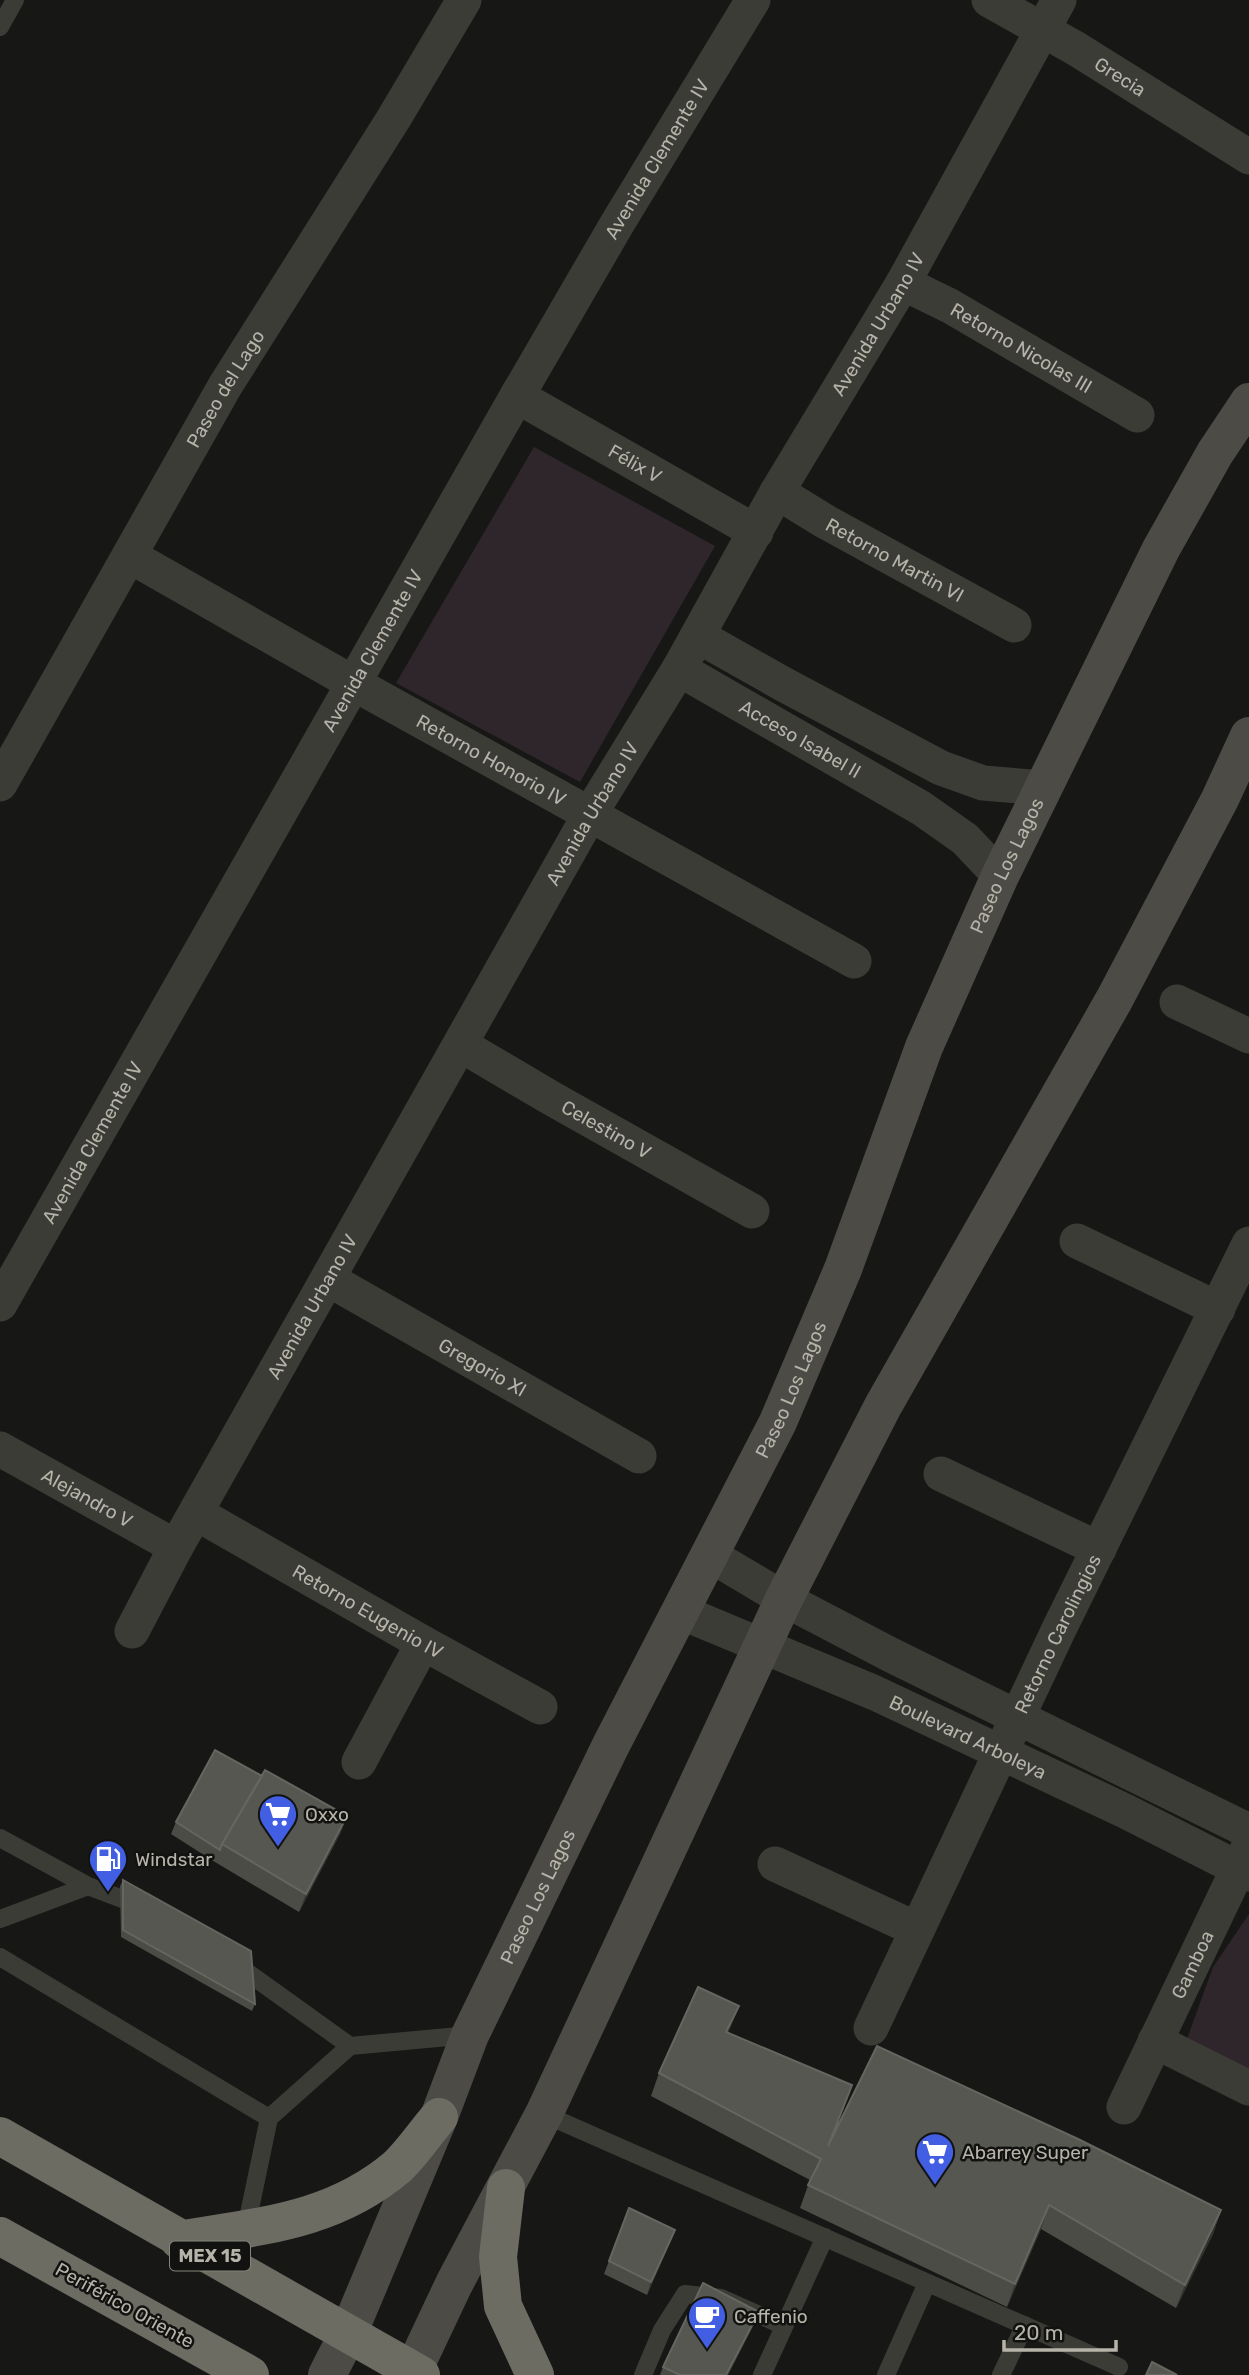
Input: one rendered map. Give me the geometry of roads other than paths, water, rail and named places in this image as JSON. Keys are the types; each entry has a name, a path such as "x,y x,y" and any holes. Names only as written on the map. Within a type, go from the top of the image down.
{"highway":[{"path":"179,2240 303,2217 340,2205 398,2166 439,2117"},
{"name":"MEX 15","path":"0,2136 415,2374"},
{"path":"506,2188 498,2257 503,2306 535,2375"},
{"name":"Periférico Oriente","path":"0,2236 250,2375"}],"street":[{"name":"Paseo del Lago","path":"0,784 225,386 394,118 464,0"},
{"name":"Avenida Clemente IV","path":"0,1304 517,396 617,224 753,0"},
{"name":"Grecia","path":"989,0 1249,157"},
{"name":"Avenida Urbano IV","path":"132,1631 195,1513 590,814 679,669 777,492 903,283 1059,0"},
{"name":"Retorno Nicolas III","path":"903,283 950,306 1137,415"},
{"name":"Félix V","path":"517,396 756,532"},
{"name":"Paseo Los Lagos","path":"327,2375 348,2334 439,2117 470,2035 611,1745 778,1422 843,1269 924,1047 1000,876 1161,549 1215,453 1249,402"},
{"name":"Retorno Martin VI","path":"777,492 826,522 1014,625"},
{"name":"Retorno Honorio IV","path":"130,556 854,961"},
{"name":"Acceso Isabel II","path":"698,636 941,768 983,783 1044,789"},
{"name":"Acceso Isabel II","path":"679,669 921,808 965,839 1000,876"},
{"path":"415,2374 454,2284 544,2114 784,1599 883,1406 1055,1106 1153,928 1220,799 1249,736"},
{"path":"921,808 941,768"},
{"path":"1177,1002 1249,1035"},
{"name":"Celestino V","path":"461,1045 752,1211"},
{"path":"1077,1241 1218,1309"},
{"name":"Retorno Carolingios","path":"871,2028 1018,1716 1249,1244"},
{"name":"Gregorio XI","path":"328,1279 639,1456"},
{"name":"Alejandro V","path":"0,1449 176,1547"},
{"path":"941,1475 1099,1549"},
{"name":"Retorno Eugenio IV","path":"195,1513 540,1707"},
{"name":"Boulevard Arboleya","path":"710,1555 784,1599 891,1655 1249,1831"},
{"name":"Boulevard Arboleya","path":"681,1612 875,1693 1241,1869"},
{"path":"359,1762 423,1643"},
{"path":"775,1864 916,1929"},
{"name":"Gamboa","path":"1124,2106 1241,1869"},
{"path":"1155,2041 1249,2088"}],"lane":[{"path":"0,27 15,0"},
{"path":"0,1838 88,1886 160,1913"},
{"path":"0,1919 88,1886"},
{"path":"216,1949 350,2046"},
{"path":"0,1957 269,2118"},
{"path":"246,2228 269,2118 350,2046 470,2035"},
{"path":"544,2114 1118,2367"},
{"path":"762,2375 825,2237"},
{"path":"886,2375 928,2283"},
{"path":"643,2375 662,2330 685,2294 722,2298 784,2326"},
{"path":"1001,2375 1025,2325"}],"place":[{"name":"Oxxo","path":"278,1848"},
{"name":"Windstar","path":"108,1893"},
{"name":"Abarrey Super","path":"935,2186"},
{"name":"Caffenio","path":"707,2350"}]}
